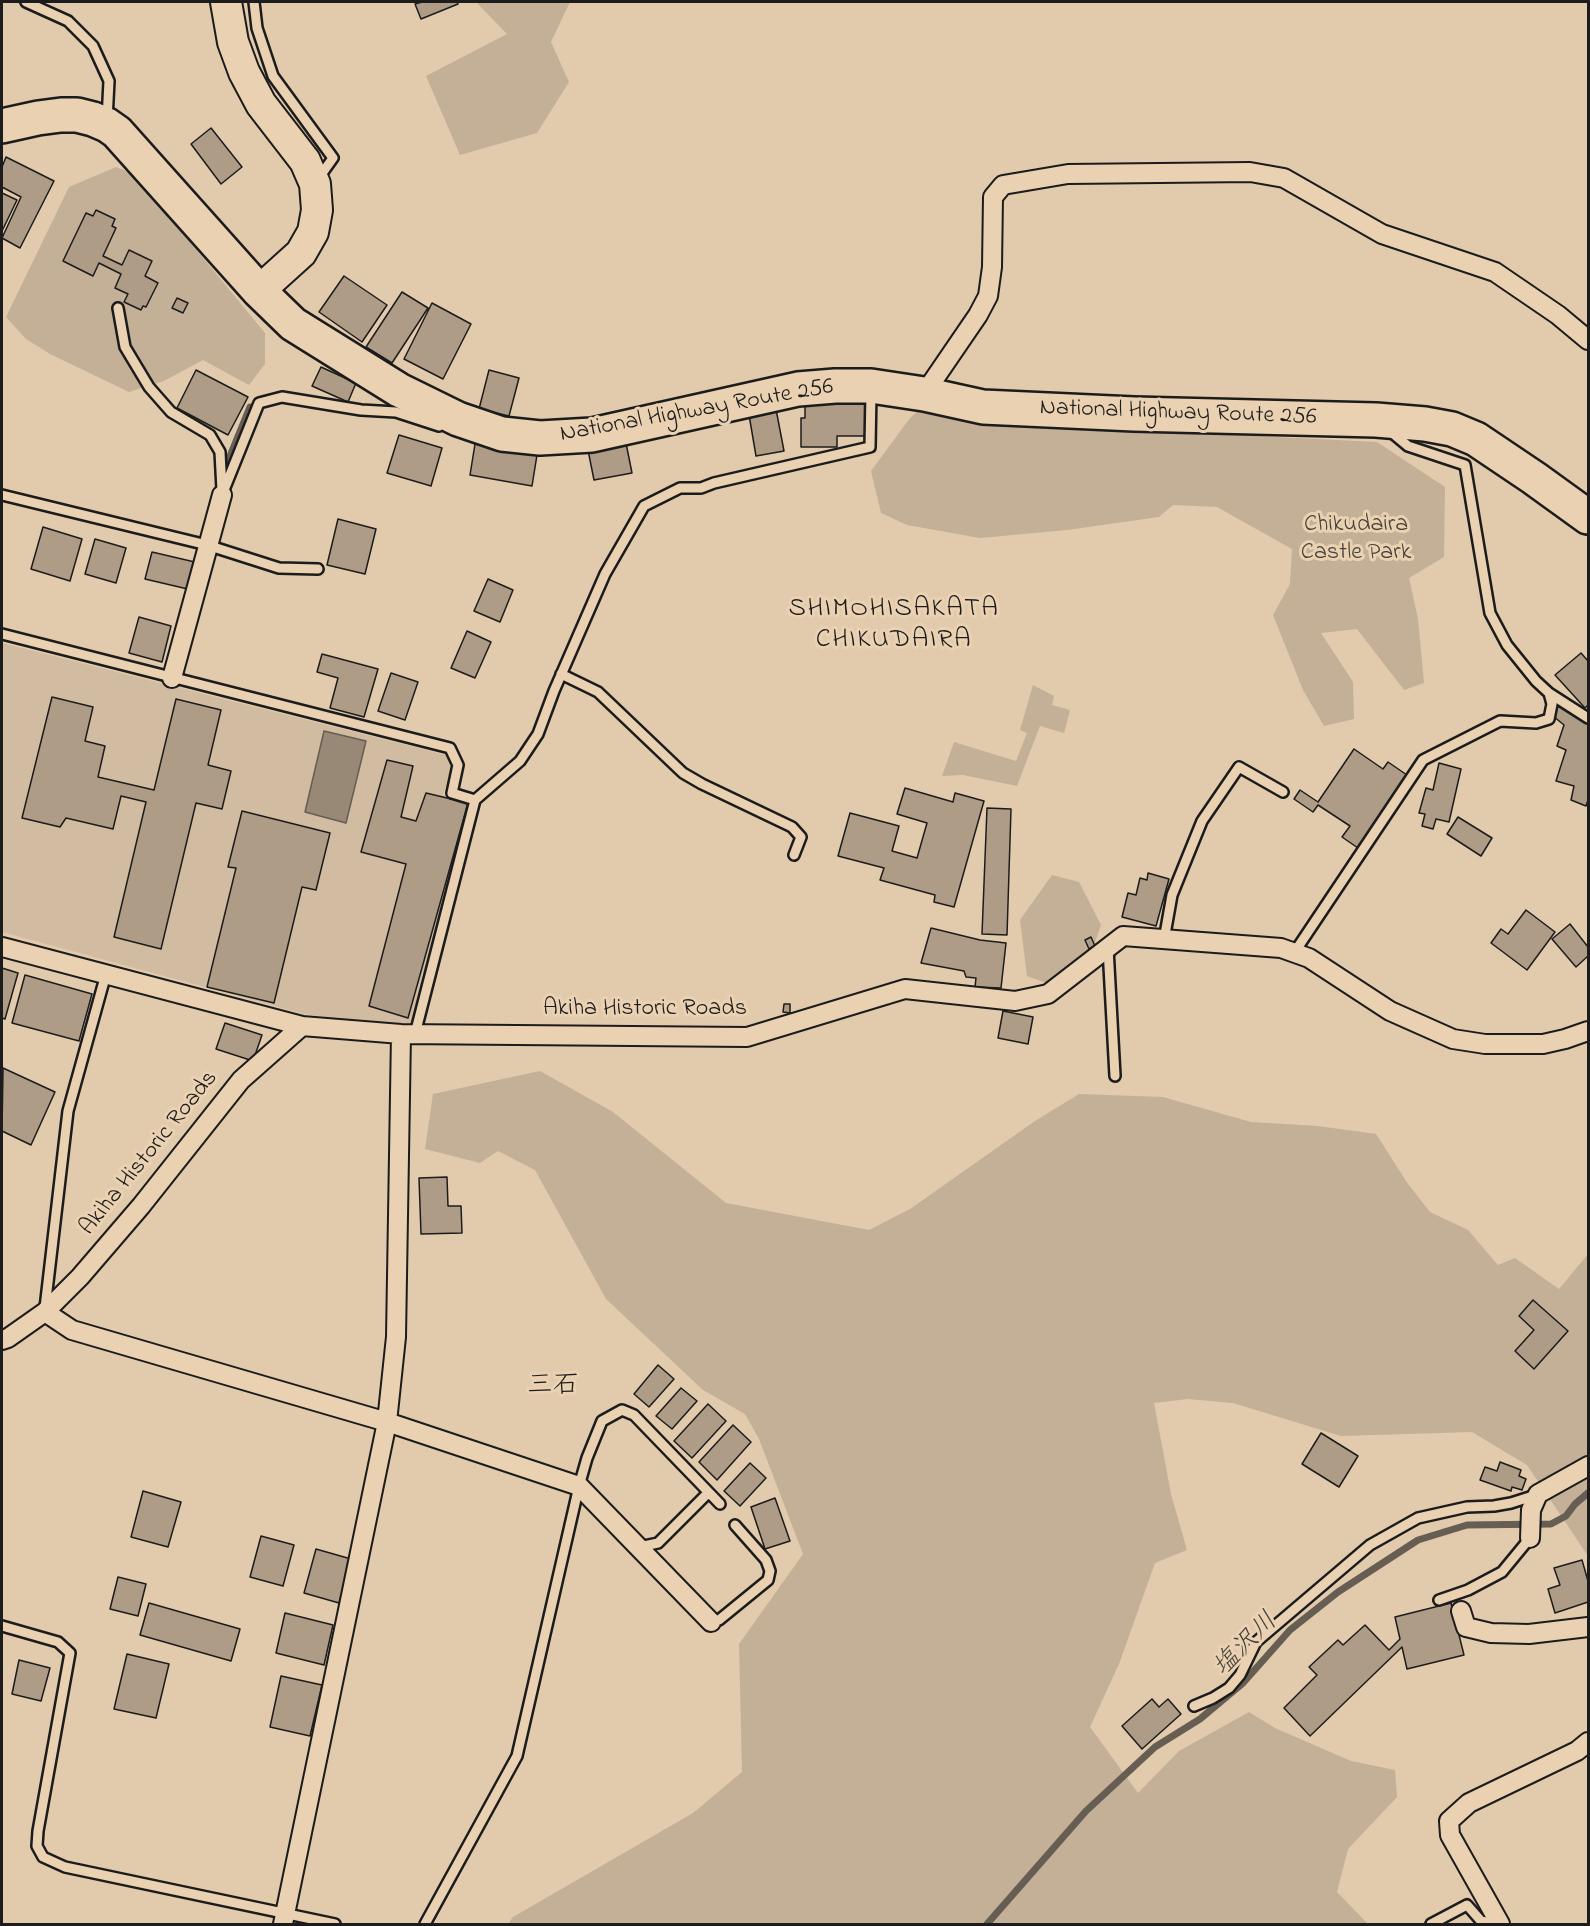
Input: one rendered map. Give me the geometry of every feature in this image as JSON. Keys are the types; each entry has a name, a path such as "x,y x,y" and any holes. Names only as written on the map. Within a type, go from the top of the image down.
{"highway":[{"name":"National Highway Route 256","path":"2,126 38,118 78,115 107,125 117,132 259,291 292,324 455,426 531,437 592,435 798,389 835,386 871,386 924,394 983,407 1134,414 1376,420 1452,429 1476,439 1588,517"}],"main road":[{"path":"226,2 234,42 244,72 261,104 305,160 315,184 317,210 313,232 301,253 259,291"}],"street":[{"path":"924,394 978,315 988,296 992,267 993,197 1003,186 1068,174 1250,172 1284,178 1382,234 1494,272 1558,315 1588,340"},
{"path":"172,678 222,495"},
{"name":"Akiha Historic Roads","path":"2,1340 45,1312 81,1277 141,1206 241,1080 302,1026 408,1034 747,1037 905,989 1016,1001 1048,994 1123,936 1281,948 1309,958 1390,1011 1453,1039 1485,1044 1543,1044 1565,1040 1588,1031"},
{"path":"2,947 302,1026"},
{"path":"284,1919 387,1422 396,1337 408,1034"},
{"path":"45,1312 72,1330 387,1422 579,1486 711,1622"},
{"path":"1530,1538 1535,1502 1588,1466"},
{"path":"1461,1611 1466,1627 1491,1633 1528,1634 1588,1627"},
{"path":"1500,1924 1450,1835 1449,1821 1469,1803 1577,1751 1588,1742"}],"lane":[{"path":"26,2 68,21 93,46 109,81 107,125"},
{"path":"254,2 257,28 273,76 333,158 315,184"},
{"path":"118,308 125,347 149,387 171,412 210,435 220,452 222,495"},
{"path":"408,1034 475,800 520,761 538,734 561,674 605,574 644,506 680,488 701,488 870,447 871,386"},
{"path":"222,495 259,403 282,397 361,410 396,412 455,426"},
{"path":"1376,420 1408,446 1466,465 1490,613 1507,645 1536,681 1550,693 1588,717"},
{"path":"2,495 207,545 279,568 318,569"},
{"path":"2,634 450,748 458,765 452,793 475,800"},
{"path":"561,674 598,692 683,773 792,827 801,837 794,855"},
{"path":"1293,953 1424,760 1500,721 1536,723 1549,719 1552,704 1550,693"},
{"path":"1164,940 1172,895 1202,820 1239,767 1283,792"},
{"path":"1108,948 1115,1076"},
{"path":"45,1312 68,1111 106,975"},
{"path":"425,1924 517,1756 579,1486 602,1421 622,1410 634,1415 720,1504"},
{"path":"639,1547 658,1543 708,1493"},
{"path":"1194,1706 1230,1688 1240,1675 1256,1641 1370,1545 1418,1518 1467,1507 1535,1502"},
{"path":"711,1622 719,1620 768,1580 770,1571 766,1560 735,1525"},
{"path":"1439,1600 1468,1590 1502,1572 1530,1538"},
{"path":"2,1626 58,1642 70,1653 38,1831 37,1846 44,1857 65,1867 284,1919 335,1924"},
{"path":"1431,1924 1467,1905 1480,1921 1494,1924"}],"shaded area":[{"path":"2,643 446,755 452,765 443,795 468,803 412,1029 304,1014 2,932"},
{"path":"324,731 366,741 346,823 305,812"}],"green space":[{"path":"476,2 570,2 551,42 569,82 537,133 460,155 426,76 507,34"},
{"path":"116,167 134,174 265,333 265,364 249,385 203,360 164,381 129,392 50,354 26,339 6,317 69,187"},
{"name":"Chikudaira Castle Park","path":"922,407 1137,430 1377,442 1445,487 1444,557 1409,578 1418,619 1424,683 1404,690 1357,629 1321,633 1353,682 1354,719 1324,726 1303,690 1273,615 1290,584 1292,549 1217,507 1173,505 1159,517 1067,530 980,538 907,525 881,513 871,471 910,418"},
{"path":"1033,685 1054,696 1052,705 1070,710 1064,733 1040,726 1017,786 963,775 942,776 954,742 1016,761 1027,733 1020,730"},
{"path":"1052,875 1079,882 1101,925 1092,951 1046,983 1027,976 1020,920"},
{"path":"540,1071 613,1112 726,1203 869,1230 910,1209 1035,1121 1079,1094 1163,1097 1251,1122 1318,1126 1376,1134 1408,1184 1430,1212 1468,1230 1498,1265 1515,1258 1559,1289 1588,1254 1588,1556 1527,1465 1472,1432 1341,1436 1233,1403 1188,1399 1154,1403 1171,1494 1187,1550 1155,1563 1119,1664 1090,1727 1138,1793 1179,1751 1249,1712 1275,1728 1351,1761 1395,1770 1397,1797 1348,1849 1337,1892 1368,1924 508,1924 513,1917 693,1813 742,1772 739,1644 803,1554 759,1439 745,1414 703,1390 606,1299 535,1170 498,1151 480,1163 425,1149 433,1094"}],"building":[{"path":"457,2 458,4 421,19 415,4"},
{"path":"211,128 242,167 221,184 191,144"},
{"path":"6,157 54,181 20,248 2,238 21,197 2,187 2,167"},
{"path":"2,193 17,200 2,231"},
{"path":"96,210 115,219 112,226 116,228 103,256 122,265 129,250 152,261 145,276 158,283 146,307 143,306 141,310 124,302 128,294 115,288 121,274 99,263 93,276 63,261 86,213 93,216"},
{"path":"344,276 387,305 362,342 319,312"},
{"path":"402,292 428,308 392,363 366,347"},
{"path":"177,298 188,303 183,313 172,308"},
{"path":"432,303 471,324 443,379 404,359"},
{"path":"321,367 356,383 348,402 312,386"},
{"path":"196,370 248,397 228,435 177,408"},
{"path":"489,370 519,378 509,416 479,409"},
{"path":"805,399 865,399 865,436 837,436 837,447 801,447 801,418 805,418"},
{"path":"775,404 784,451 756,456 748,409"},
{"path":"399,435 442,448 431,486 387,473"},
{"path":"626,443 632,473 594,480 588,450"},
{"path":"475,444 537,455 532,486 470,475"},
{"path":"338,519 376,529 365,574 327,565"},
{"path":"43,527 82,539 70,581 31,569"},
{"path":"95,539 126,548 116,583 85,574"},
{"path":"152,552 199,563 192,590 145,579"},
{"path":"488,579 513,590 500,622 474,611"},
{"path":"139,617 171,626 162,662 129,653"},
{"path":"467,631 491,642 475,678 451,668"},
{"path":"1581,653 1588,661 1588,705 1585,708 1555,675"},
{"path":"322,654 378,669 364,717 330,708 338,678 317,672"},
{"path":"391,673 418,682 405,720 378,711"},
{"path":"52,697 93,707 85,741 105,746 98,777 154,790 176,699 221,710 208,765 231,771 222,809 196,803 161,949 114,937 146,802 121,796 113,829 66,818 60,827 22,818"},
{"path":"1560,702 1588,721 1588,800 1586,806 1571,800 1574,786 1556,781 1566,750 1557,746 1564,725 1553,716"},
{"path":"1354,749 1383,769 1388,762 1407,775 1358,848 1342,837 1350,826 1318,805 1313,812 1294,799 1300,790 1318,802"},
{"path":"387,760 413,766 401,817 416,821 426,793 468,803 408,1018 369,1006 406,864 361,852"},
{"path":"1439,763 1461,769 1449,822 1436,819 1433,829 1422,826 1425,814 1419,813 1426,788 1433,790"},
{"path":"905,788 953,802 955,793 984,801 954,907 934,902 935,895 880,880 884,868 838,856 850,813 899,826 892,851 917,858 927,823 897,814"},
{"path":"987,808 1011,809 1007,935 982,934"},
{"path":"242,811 330,833 316,890 302,887 274,1003 207,987 236,868 228,867"},
{"path":"1458,817 1492,838 1481,856 1447,834"},
{"path":"1148,873 1169,879 1156,926 1122,917 1128,893 1136,895 1140,878 1147,880"},
{"path":"1526,910 1555,932 1527,970 1491,943 1501,929 1508,934"},
{"path":"1570,924 1588,947 1588,956 1576,967 1552,939"},
{"path":"931,928 980,940 1006,943 1001,988 975,987 976,978 966,977 964,971 921,963"},
{"path":"1091,937 1095,946 1089,949 1085,940"},
{"path":"2,968 18,973 5,1019 2,1018"},
{"path":"25,975 92,994 79,1041 12,1023"},
{"path":"784,1004 790,1004 790,1013 783,1012"},
{"path":"1003,1011 1033,1017 1028,1044 998,1038"},
{"path":"225,1023 262,1035 253,1061 216,1049"},
{"path":"3,1068 55,1092 31,1145 2,1131"},
{"path":"447,1177 448,1206 461,1206 462,1233 421,1234 419,1178"},
{"path":"1533,1300 1568,1331 1534,1369 1515,1351 1534,1330 1519,1316"},
{"path":"658,1365 674,1379 649,1407 634,1394"},
{"path":"681,1388 697,1401 672,1429 656,1416"},
{"path":"708,1404 726,1421 692,1458 674,1441"},
{"path":"733,1425 751,1442 717,1480 699,1462"},
{"path":"1321,1433 1358,1456 1339,1487 1302,1464"},
{"path":"1500,1462 1521,1470 1519,1476 1526,1479 1522,1490 1512,1487 1511,1491 1480,1480 1485,1467 1497,1471"},
{"path":"750,1463 766,1478 740,1506 724,1491"},
{"path":"143,1491 181,1502 168,1547 131,1537"},
{"path":"775,1498 790,1541 765,1549 751,1507"},
{"path":"261,1536 294,1545 283,1586 250,1577"},
{"path":"316,1549 351,1559 339,1603 304,1593"},
{"path":"1582,1560 1588,1581 1588,1602 1555,1613 1548,1589 1560,1585 1554,1568"},
{"path":"118,1577 146,1584 138,1616 110,1609"},
{"path":"149,1603 240,1629 231,1661 140,1635"},
{"path":"1451,1603 1464,1655 1407,1669 1402,1647 1310,1736 1284,1708 1317,1675 1309,1667 1338,1640 1343,1645 1365,1625 1389,1650 1400,1639 1395,1617"},
{"path":"285,1613 333,1625 324,1665 276,1653"},
{"path":"127,1654 169,1664 156,1718 114,1709"},
{"path":"19,1660 50,1668 41,1701 12,1694"},
{"path":"281,1676 322,1685 310,1736 270,1727"},
{"path":"1152,1699 1159,1707 1168,1699 1181,1714 1142,1749 1122,1726"}],"waterway":[{"path":"226,466 250,407"},
{"name":"塩沢川","path":"987,1924 1086,1811 1155,1747 1200,1719 1243,1683 1290,1630 1338,1592 1418,1540 1467,1525 1551,1524 1566,1516 1588,1493"}],"district":[{"name":"SHIMOHISAKATA CHIKUDAIRA","path":"894,626"},
{"name":"三石","path":"553,1388"}]}
